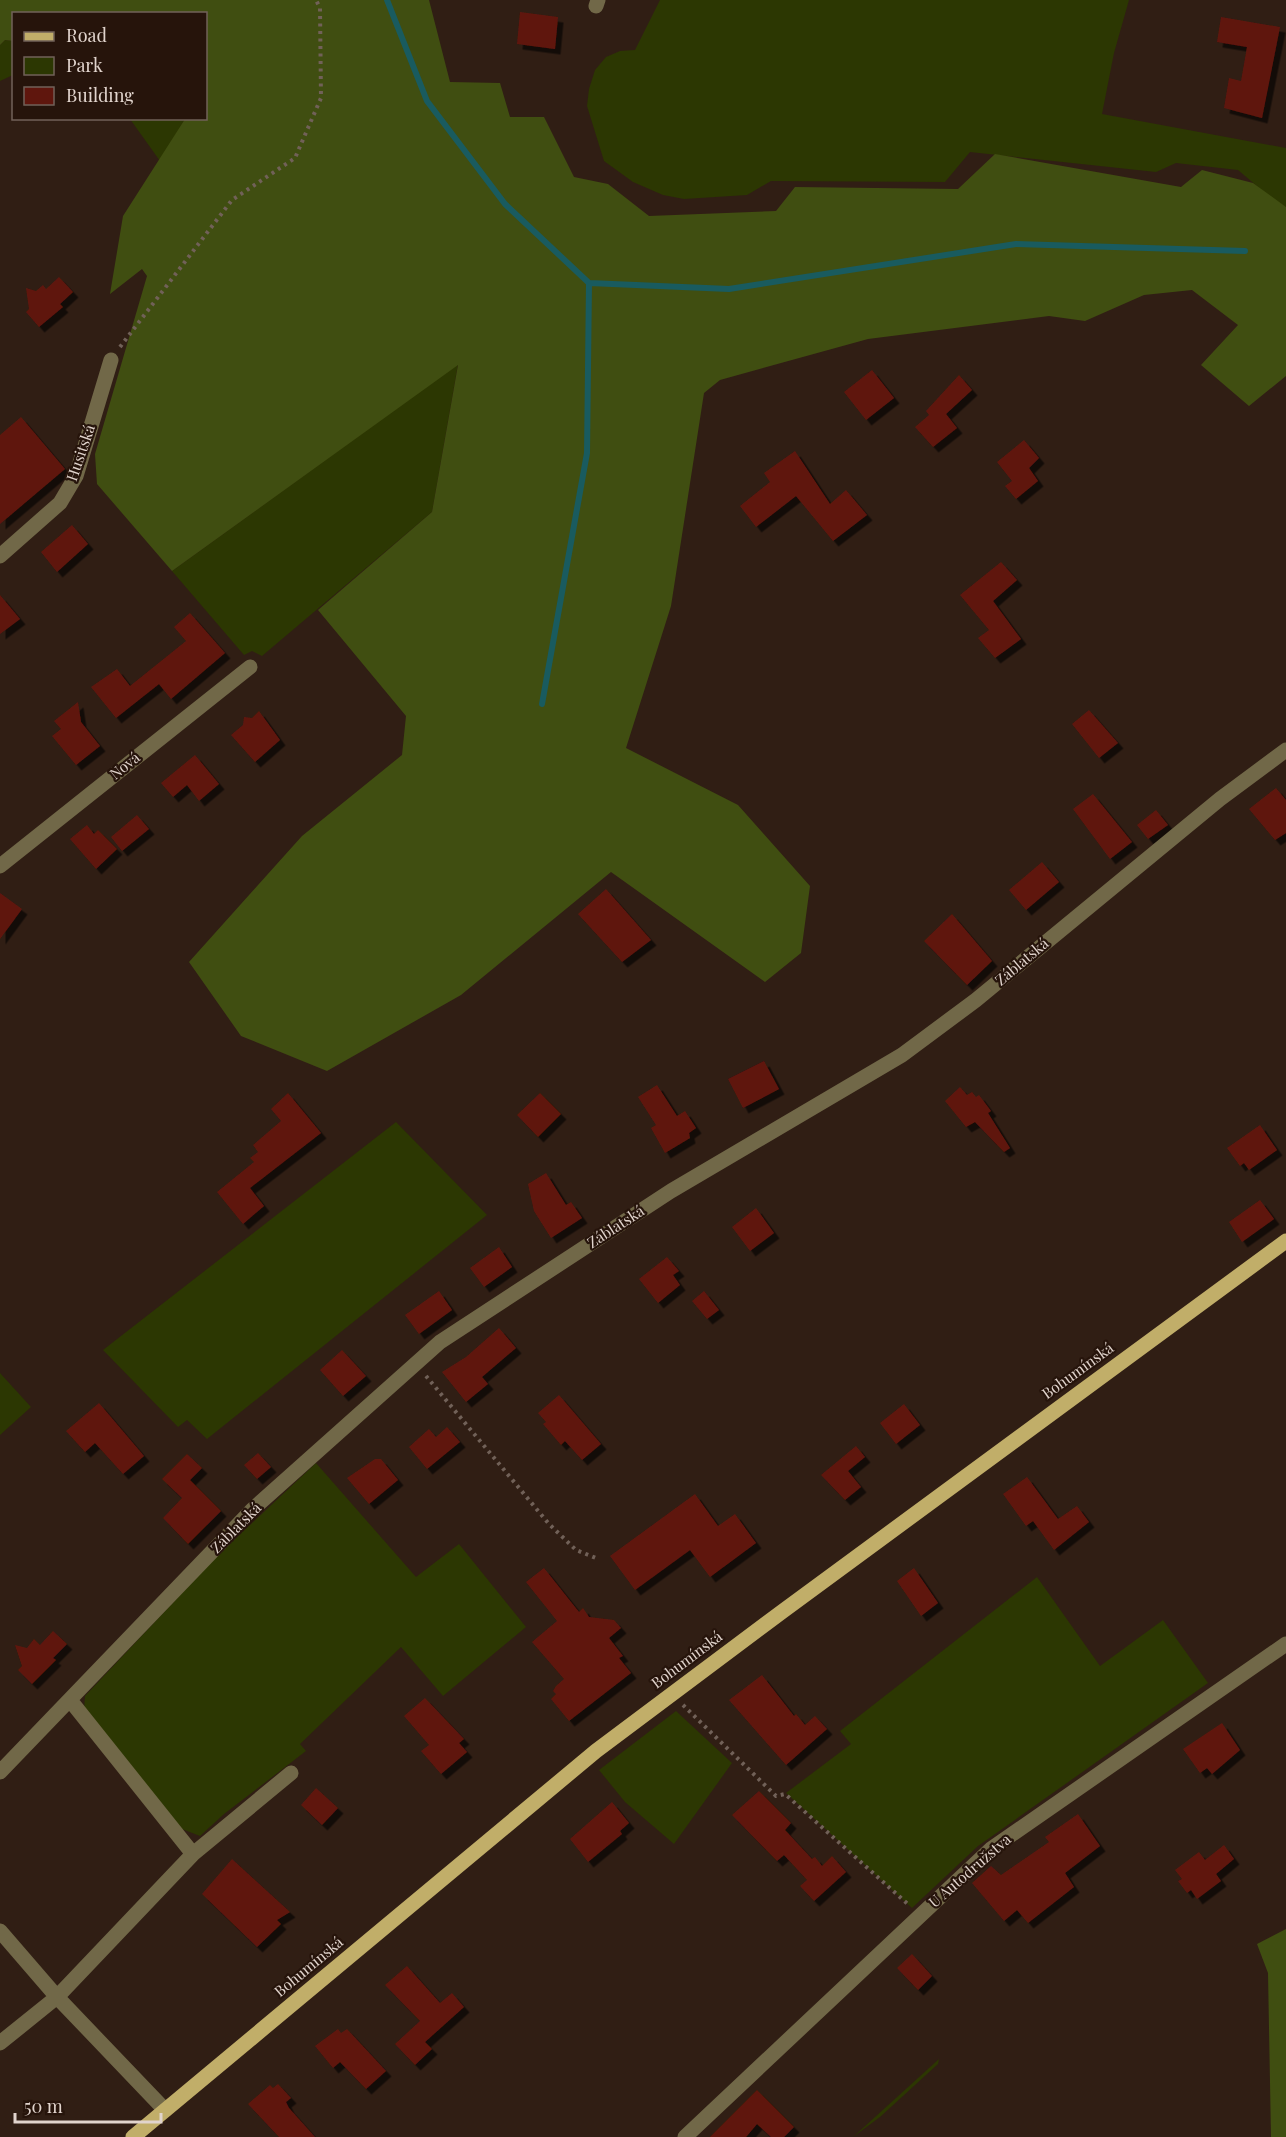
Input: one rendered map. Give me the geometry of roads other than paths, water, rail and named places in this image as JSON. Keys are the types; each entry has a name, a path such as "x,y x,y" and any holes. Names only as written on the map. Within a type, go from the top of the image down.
{"main road":[{"name":"Bohumínská","path":"133,2137 596,1751 1286,1241"}],"street":[{"name":"Husitská","path":"0,556 60,503 76,476 111,360"},
{"name":"Nová","path":"0,866 250,667"},
{"name":"Záblatská","path":"0,1772 253,1509 440,1342 671,1191 902,1055 976,1000 1220,799 1286,750"},
{"name":"U Autodružstva","path":"685,2137 991,1849 1286,1644"},
{"path":"69,1700 193,1854"},
{"path":"0,2043 57,1997 193,1854 291,1773"},
{"path":"0,1931 57,1997 165,2110"}],"waterway":[{"path":"387,0 427,101 505,204 589,283 729,289 1016,244 1245,251"},
{"path":"542,704 587,453 589,283"}]}
